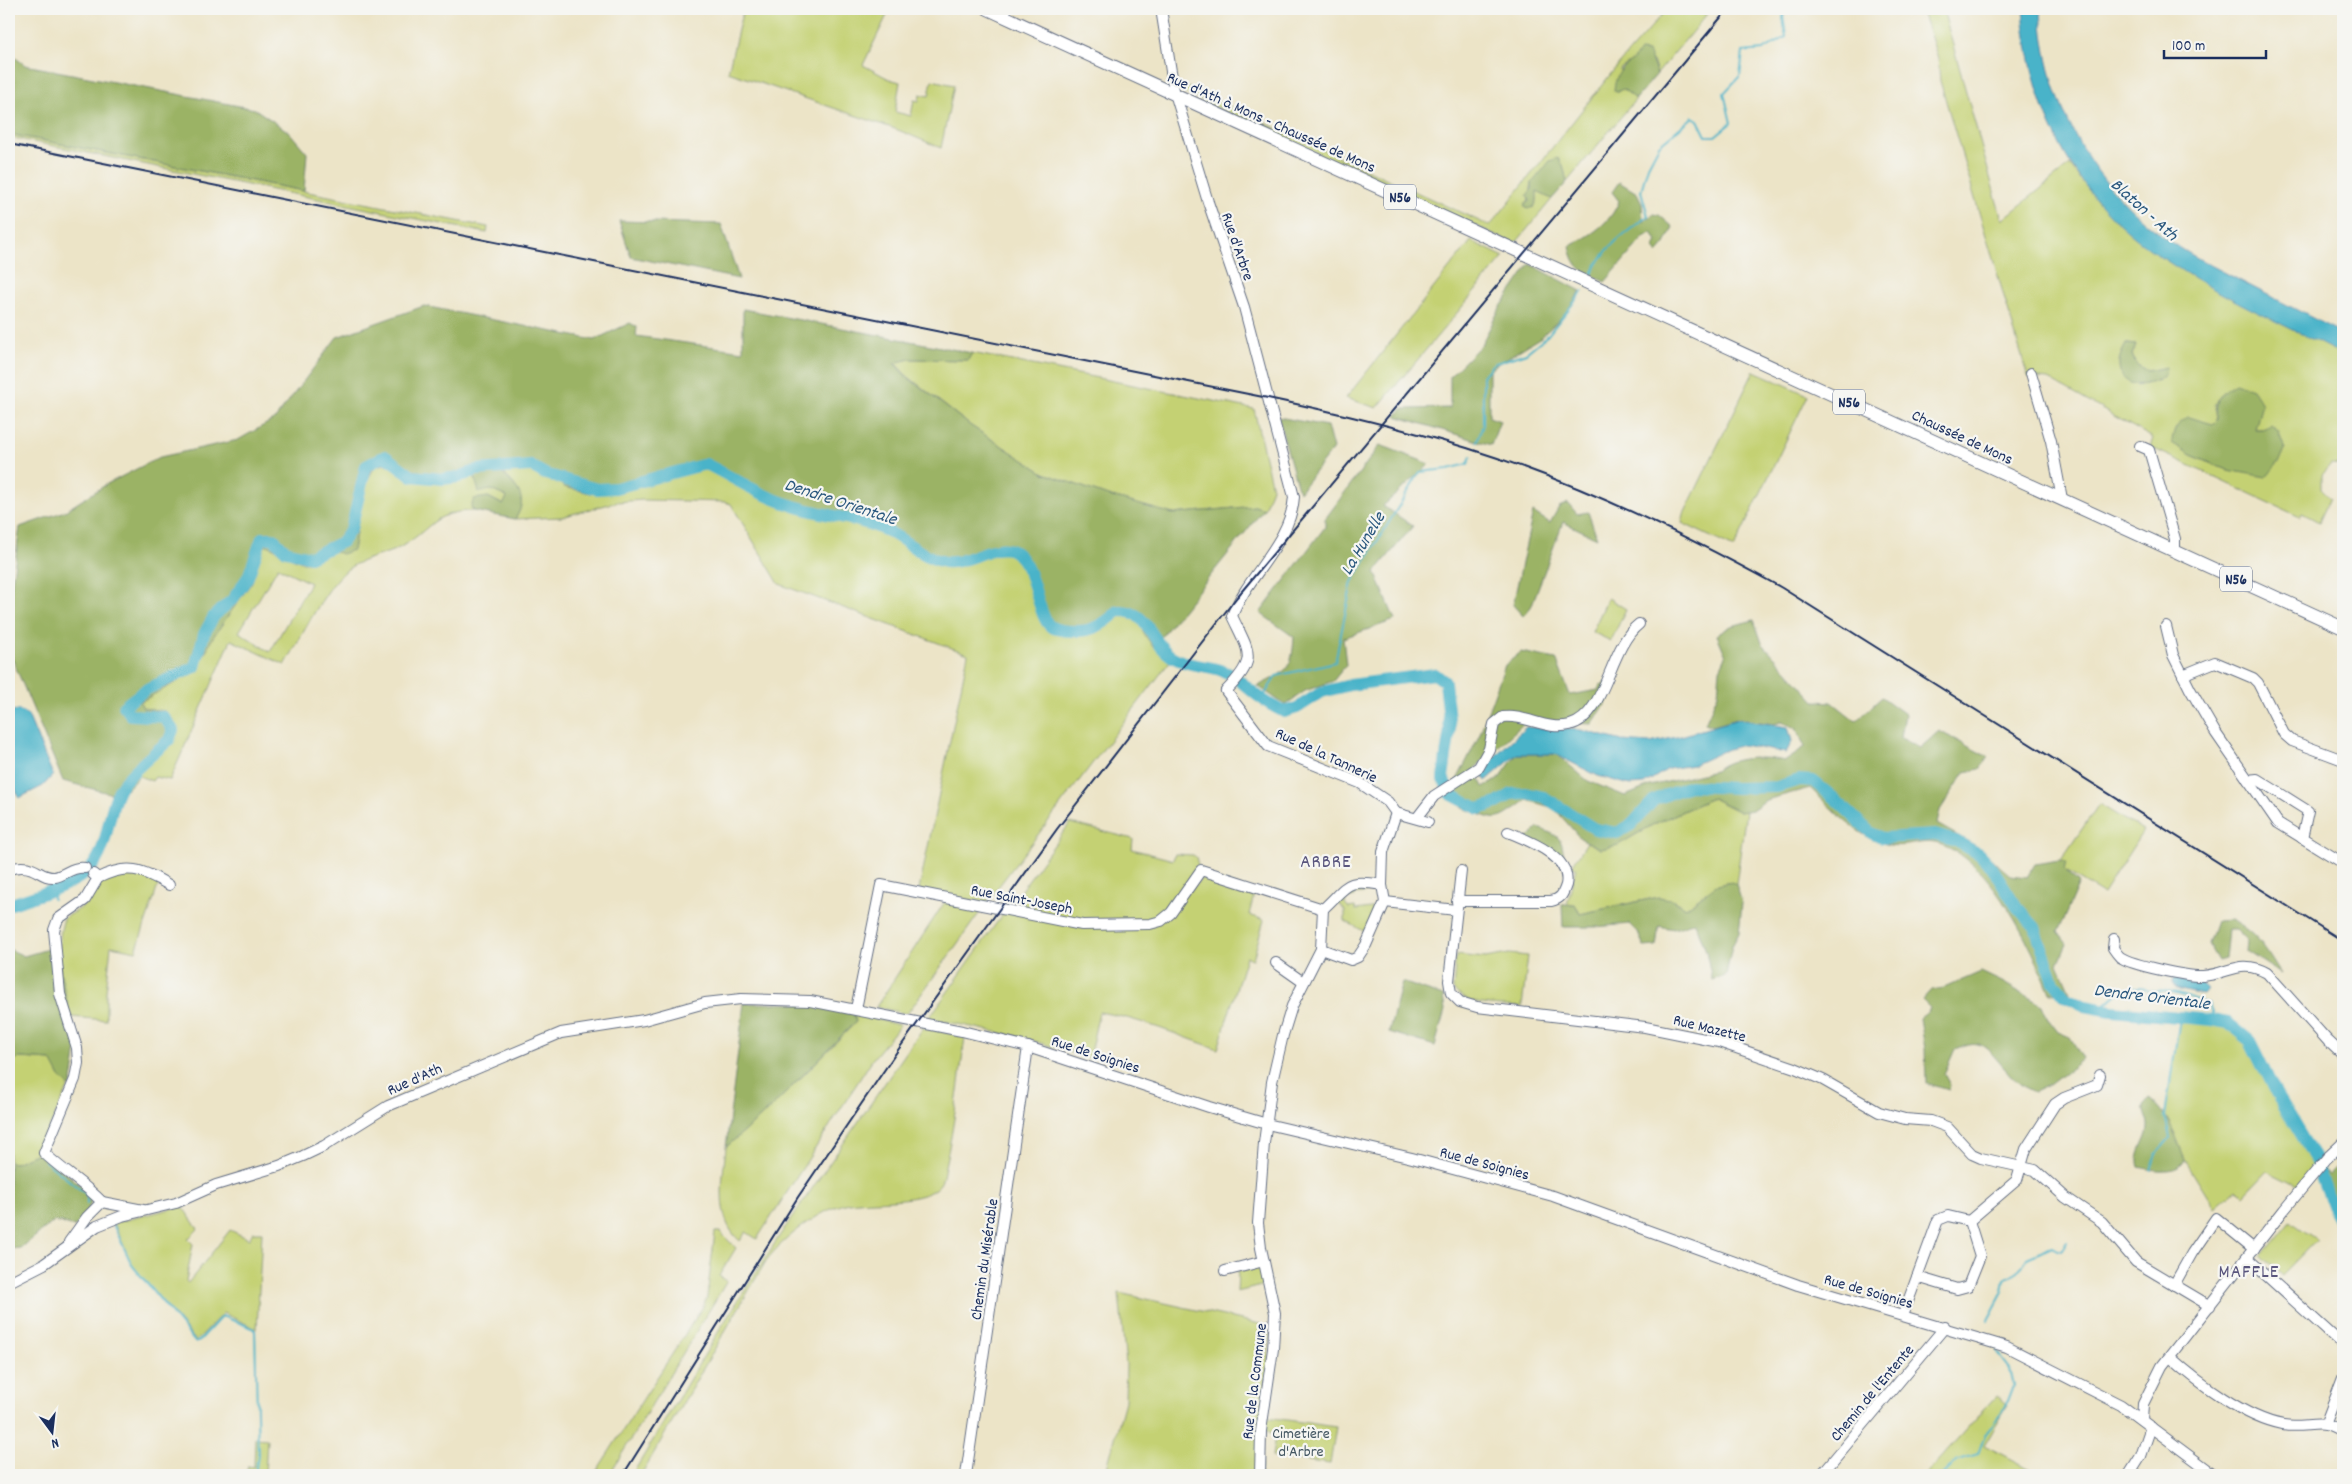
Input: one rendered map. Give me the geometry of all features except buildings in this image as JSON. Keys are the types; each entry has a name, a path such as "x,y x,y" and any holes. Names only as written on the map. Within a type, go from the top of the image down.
{"main road":[{"name":"Rue d'Ath à Mons - Chaussée de Mons","path":"988,9 1570,274"},
{"name":"Chaussée de Mons","path":"1570,274 2343,628"}],"street":[{"name":"Rue d'Arbre","path":"1161,9 1172,83 1244,307 1270,408"},
{"path":"2031,373 2051,441 2062,499"},
{"name":"Rue de la Tannerie","path":"1270,408 1294,497 1293,512 1280,538 1238,599 1232,616 1247,646 1249,657 1243,671 1226,691 1268,746 1360,783 1388,802 1396,813"},
{"path":"2140,446 2149,450 2175,540 2175,551"},
{"path":"1417,818 1440,790 1478,768 1489,749 1494,724 1503,717 1520,717 1543,725 1568,726 1580,721 1587,715 1601,692 1620,646 1630,630 1639,624"},
{"path":"2166,626 2173,655 2215,732 2278,823 2343,863"},
{"path":"2183,675 2215,662 2253,678 2258,683 2284,734 2292,740 2343,760"},
{"path":"2248,780 2257,779 2308,811 2302,838"},
{"path":"1321,949 1348,959 1357,958 1366,945 1385,902 1382,885 1383,852 1396,813 1428,822"},
{"path":"1385,902 1457,906 1551,902 1558,900 1563,895 1567,879 1567,872 1560,860 1508,832"},
{"path":"9,869 18,867 32,869 44,876 54,877 79,867 92,873 127,867 149,874 170,885"},
{"name":"Rue Saint-Joseph","path":"856,1009 882,885 1082,925 1150,924 1161,921 1171,913 1201,870 1323,908"},
{"name":"Rue Mazette","path":"1461,871 1450,980 1451,993 1460,1002 1477,1007 1645,1027 1733,1046 1823,1080 1878,1112 1931,1121 1947,1127 1972,1154 1984,1160 2035,1170 2065,1197 2102,1222 2136,1262 2210,1306"},
{"path":"92,873 85,900 58,919 54,930 60,994 77,1048 78,1063 75,1079 44,1153 64,1171 88,1188 102,1202"},
{"path":"1267,1124 1278,1052 1292,1006 1321,949 1323,908 1348,884 1360,882 1382,885"},
{"path":"2114,939 2113,948 2119,956 2136,964 2202,976 2240,967 2254,966 2266,973 2343,1055"},
{"path":"1276,963 1303,982"},
{"name":"Rue de Soignies","path":"705,1002 741,999 810,1001 856,1009 1028,1047 1209,1107 1267,1124 1412,1158 1553,1196 1798,1285 2007,1347 2067,1376 2132,1412 2215,1475"},
{"name":"Rue d'Ath","path":"9,1282 44,1264 65,1247 97,1226 146,1210 176,1203 216,1185 280,1166 324,1146 388,1106 561,1033 644,1020 705,1002"},
{"name":"Chemin du Misérable","path":"966,1475 1028,1047"},
{"path":"1969,1221 2017,1180 2026,1149 2055,1104 2064,1098 2097,1085 2100,1075"},
{"name":"Rue de la Commune","path":"1260,1475 1261,1431 1275,1313 1264,1261 1257,1214 1267,1124"},
{"path":"2142,1420 2143,1404 2157,1375 2170,1357 2281,1214 2312,1176 2343,1143"},
{"name":"Rue d'Ath","path":"65,1247 87,1217 102,1202 146,1210"},
{"path":"1903,1315 1938,1220 1948,1216 1969,1221"},
{"path":"2174,1284 2216,1218 2254,1249"},
{"path":"1917,1277 1957,1289 1968,1286 1980,1256 1969,1221"},
{"path":"2247,1258 2343,1345"},
{"path":"1225,1271 1264,1261"},
{"name":"Chemin de l'Entente","path":"1821,1475 1944,1327"},
{"path":"2170,1357 2186,1372 2228,1400 2262,1418 2291,1426 2325,1425 2343,1433"},
{"path":"2325,1425 2343,1378"},
{"path":"2132,1412 2143,1404"},
{"path":"2129,1475 2141,1456 2151,1428"}],"green space":[{"path":"743,9 890,9 863,65 889,79 900,82 895,112 911,116 914,100 919,101 920,94 929,96 932,80 954,85 941,148 898,130 728,72"},
{"path":"1667,9 1677,9 1685,13 1686,9 1697,9 1698,12 1707,14 1657,74 1653,61 1634,60 1620,69 1623,89 1636,99 1567,182 1563,165 1532,183 1527,208 1534,207 1537,201 1536,191 1552,199 1515,244 1184,92 1183,89 1174,85 1174,81 1490,226 1621,61"},
{"path":"1921,9 1943,9 2002,220 2070,165 2094,196 2121,224 2167,260 2184,271 2343,355 2343,465 2331,464 2321,475 2321,489 2330,498 2319,522 2302,513 2300,517 2150,447 2153,438 2048,379 2028,377 1940,81 1938,58","holes":["2126,344 2136,345 2132,355 2136,364 2159,380 2137,386","2215,403 2255,429 2263,429 2228,470 2191,455 2217,420"]},
{"path":"1640,51 1648,52 1657,74 1636,99 1623,89 1616,92 1614,90 1620,71"},
{"path":"9,53 25,65 255,109 289,132 307,153 304,191 9,134"},
{"path":"9,134 488,227 487,233 9,137"},
{"path":"1558,158 1563,165 1567,182 1552,199 1537,192 1537,201 1534,207 1527,209 1524,205 1530,201 1527,195 1532,189 1532,183 1550,161"},
{"path":"1619,182 1637,193 1642,203 1643,222 1654,214 1659,215 1673,227 1665,244 1657,253 1654,247 1657,241 1652,232 1644,237 1605,282 1586,273 1578,265 1574,260 1570,246 1599,228 1611,216 1619,201 1612,192"},
{"path":"619,221 721,224 739,279 631,257"},
{"path":"1471,241 1504,257 1377,408 1346,398"},
{"path":"1530,264 1581,291 1565,314 1541,337 1494,366 1489,372 1489,417 1500,421 1491,445 1396,416 1402,409 1450,408 1450,376 1481,345 1500,308"},
{"path":"424,306 594,340 630,323 637,327 636,336 743,351 743,309 972,353 968,360 910,359 894,363 906,376 971,426 1044,473 1105,495 1173,514 1255,506 1264,509 1153,647 1143,632 1141,618 1130,611 1118,611 1103,626 1093,632 1060,632 1046,616 1036,585 1018,554 1007,548 948,562 928,557 889,532 791,505 757,491 706,464 644,482 591,493 564,487 559,480 531,466 510,468 495,466 512,483 520,495 520,510 515,519 474,511 471,507 474,499 488,497 503,505 507,497 491,490 479,492 475,479 478,467 444,477 385,464 375,466 364,486 353,550 342,554 333,551 313,560 300,561 268,545 263,547 252,582 213,637 196,671 140,702 143,708 170,716 175,726 170,742 119,787 116,795 63,781 9,651 9,604 20,527 65,511 107,484 160,457 238,440 275,419 337,337"},
{"path":"2126,344 2136,345 2132,355 2136,364 2147,371 2166,367 2165,375 2145,384 2131,383 2125,380 2121,374 2119,363"},
{"path":"972,353 1254,409 1272,488 1264,509 1255,506 1173,514 1105,495 1044,473 971,426 906,375 894,362 910,359 968,360"},
{"path":"1754,371 1808,395 1734,548 1682,523 1684,514"},
{"path":"2235,383 2252,389 2262,404 2255,429 2263,429 2271,425 2278,431 2285,449 2280,461 2266,477 2228,470 2191,455 2172,443 2176,428 2188,417 2213,424 2217,420 2216,407 2218,398"},
{"path":"1278,417 1327,426 1333,449 1299,492"},
{"path":"1380,445 1430,464 1383,506 1413,526 1375,572 1395,620 1343,638 1346,665 1333,681 1305,691 1285,705 1258,686 1276,677 1286,669 1292,657 1294,637 1260,613 1325,527 1325,519"},
{"path":"385,464 444,477 479,467 491,490 507,497 504,505 488,497 471,507 474,511 450,514 441,518 401,547 360,562 344,572 334,583 316,610 285,665 231,640 170,780 155,777 152,781 139,776 126,790 119,787 170,742 165,711 143,708 140,702 196,671 213,637 237,603 263,547 268,545 301,562 311,562 333,551 353,550 364,486 375,466","holes":["278,567 310,583 270,652 239,632"]},
{"path":"706,466 780,503 862,525 894,536 937,561 954,563 999,550 1015,554 1025,567 1042,613 1052,631 1076,634 1095,633 1106,627 1117,614 1125,612 1142,621 1143,632 1154,647 1156,644 1171,660 986,903 919,890 968,654 779,584 731,504 725,502 643,500 617,502 561,517 515,519 519,512 520,495 505,475 506,470 530,468 557,481 564,487 591,493 619,490"},
{"path":"1568,503 1577,514 1588,512 1597,538 1563,522 1531,607 1523,616 1513,605 1533,512 1550,523 1559,507"},
{"path":"1608,598 1626,609 1611,641 1592,632"},
{"path":"1754,620 1762,643 1815,701 1832,702 1856,721 1882,697 1905,714 1901,738 1920,748 1939,731 1988,757 1980,769 1965,772 1940,810 1937,824 1976,846 2010,875 2027,877 2035,864 2059,860 2066,862 2064,870 2079,883 2058,932 2067,944 2058,964 2070,992 2050,993 2020,928 1990,883 1973,865 1955,851 1935,843 1924,842 1895,846 1867,837 1837,814 1810,788 1766,800 1752,810 1740,812 1712,798 1654,824 1618,845 1601,849 1580,838 1554,808 1527,800 1502,817 1491,818 1463,808 1453,788 1479,736 1505,665 1521,652 1556,659 1570,695 1598,690 1600,685 1614,681 1607,702 1592,724 1537,721 1522,725 1475,768 1483,787 1499,779 1517,754 1556,754 1588,781 1625,796 1650,786 1715,771 1729,762 1738,760 1767,758 1784,761 1805,747 1796,728 1782,722 1774,724 1738,719 1713,726 1705,723 1718,694 1720,669 1726,656 1717,635 1731,626"},
{"path":"1712,798 1740,812 1746,811 1736,884 1730,883 1717,886 1686,908 1670,899 1659,897 1580,914 1575,904 1567,905 1576,867 1572,866 1587,842 1601,849 1618,845 1654,824"},
{"path":"2099,804 2143,831 2103,894 2064,870 2061,860"},
{"path":"1070,823 1133,839 1132,849 1173,860 1175,854 1193,855 1196,857 1198,865 1193,876 1167,914 1153,921 1087,923 1008,908"},
{"path":"1538,828 1558,838 1562,846 1564,859 1561,860 1527,839"},
{"path":"116,872 161,877 136,951 111,946 106,992 106,1020 71,1017 64,993 59,955 59,942 64,918 78,910 91,898 101,878"},
{"path":"1204,876 1255,891 1249,915 1264,920 1253,959 1246,957 1218,1049 1144,1023 1099,1012 1089,1058 1024,1038 929,1018 1005,911 1077,927 1153,926"},
{"path":"1732,882 1736,884 1742,903 1739,933 1732,946 1726,975 1712,980 1706,951 1695,922 1674,929 1659,926 1656,946 1644,947 1638,932 1630,924 1563,927 1562,905 1575,904 1580,914 1659,897 1670,899 1686,908 1716,885"},
{"path":"1354,886 1378,889 1379,891 1355,894 1355,897 1346,899 1345,904 1348,908 1355,907 1356,910 1378,907 1369,934 1345,921 1345,911 1337,901"},
{"path":"946,900 983,908 907,1014 876,1007"},
{"path":"2231,920 2255,937 2281,974 2246,951 2247,941 2236,930 2228,930 2225,959 2218,961 2208,944 2216,921"},
{"path":"55,947 77,1048 71,1088 60,1077 51,1060 21,1058 9,1060 9,949 24,956"},
{"path":"1509,954 1528,956 1522,1007 1476,1003 1467,1000 1453,989 1456,955 1485,958"},
{"path":"1981,972 2042,1005 2048,1019 2058,1032 2070,1037 2083,1059 2049,1085 2034,1092 2025,1088 2017,1081 1984,1047 1978,1044 1969,1044 1955,1049 1944,1074 1950,1085 1949,1090 1926,1083 1925,1049 1920,1018 1930,1008 1922,1000 1931,990 1944,988"},
{"path":"1402,982 1443,996 1445,1010 1435,1046 1389,1032"},
{"path":"744,1003 810,1004 854,1014 856,1021 771,1108 726,1147"},
{"path":"854,1014 900,1025 872,1060 757,1239 746,1232 740,1241 732,1232 723,1210 722,1185 726,1147 771,1108 856,1022"},
{"path":"2180,1018 2228,1023 2250,1041 2315,1166 2298,1186 2268,1171 2244,1196 2237,1189 2215,1208 2185,1159 2165,1116"},
{"path":"923,1028 965,1037 952,1134 940,1184 933,1191 910,1198 855,1202 835,1207 813,1219 781,1244 766,1261 641,1475 632,1475 723,1324 780,1235"},
{"path":"21,1058 52,1060 60,1077 69,1086 41,1145 40,1152 15,1163 9,1162 9,1060"},
{"path":"2149,1099 2162,1111 2175,1134 2185,1159 2177,1167 2165,1170 2139,1167 2138,1156 2148,1130 2144,1106"},
{"path":"40,1152 90,1193 91,1203 85,1215 75,1227 54,1221 21,1248 9,1249 9,1162 15,1163"},
{"path":"2343,1162 2343,1225 2329,1199 2321,1176 2324,1170 2330,1175"},
{"path":"182,1206 198,1229 188,1239 193,1244 186,1281 188,1283 230,1230 249,1239 253,1232 262,1232 257,1329 223,1313 196,1341 132,1265 114,1223"},
{"path":"2290,1221 2317,1240 2282,1276 2261,1256"},
{"path":"715,1232 720,1232 736,1248 719,1276 727,1281 609,1475 594,1475 702,1308 707,1297"},
{"path":"1260,1267 1265,1285 1237,1292 1238,1272"},
{"path":"1119,1293 1269,1326 1268,1383 1260,1475 1105,1475 1125,1401 1126,1365"},
{"path":"1996,1396 2007,1406 1984,1445 2041,1475 1925,1475"},
{"name":"Cimetière d'Arbre","path":"1266,1417 1336,1427 1330,1464 1272,1456 1275,1436 1265,1428"},
{"path":"255,1438 267,1439 265,1475 246,1475 248,1466 254,1467"}],"water":[{"path":"2023,9 2041,9 2044,43 2052,77 2063,108 2077,139 2095,167 2116,193 2140,217 2184,250 2211,266 2343,334 2343,355 2237,302 2186,273 2138,240 2113,217 2090,192 2056,137 2033,75"},
{"path":"19,710 28,715 53,775 43,786 19,798 12,777 9,711"},
{"path":"1738,719 1788,727 1792,741 1786,753 1743,745 1728,749 1693,765 1668,769 1644,784 1630,785 1598,776 1555,754 1517,754 1486,781 1480,770 1526,727 1581,730 1622,741 1650,743"},
{"path":"2173,978 2200,983 2207,990 2203,995 2176,989 2172,983"}],"waterway":[{"name":"La Hunelle","path":"1592,274 1609,248 1648,216 1641,191 1648,166 1659,145 1693,117 1698,120 1706,136 1715,136 1731,123 1724,93 1740,76 1743,52 1763,50 1786,37 1783,17 1786,9"},
{"name":"La Hunelle","path":"1477,441 1483,425 1483,376 1493,364 1526,353 1548,335 1583,291"},
{"name":"Dendre Orientale","path":"9,905 63,886 89,870 101,852 112,808 120,788 136,770 169,740 173,730 164,717 131,715 124,706 145,690 195,667 204,634 214,616 233,599 248,577 262,538 273,538 286,551 310,557 342,542 351,529 366,466 385,456 412,476 443,479 459,477 477,470 531,466 545,474 597,489 616,488 706,464 758,492 780,501 803,509 877,527 937,560 945,562 961,561 993,550 1008,549 1017,554 1024,562 1045,620 1050,626 1066,631 1087,630 1104,623 1118,611 1129,612 1143,621 1164,650 1171,656 1178,660 1230,674 1266,702 1284,712 1297,708 1322,692 1350,685 1435,674 1445,682 1450,729 1443,777 1450,794 1479,809 1497,803 1512,794 1526,793 1544,797 1595,829 1617,833 1631,825 1654,800 1689,786 1777,787 1799,780 1813,781 1871,833 1882,838 1935,835 1956,841 1979,854 1993,869 2017,907 2035,927 2054,982 2065,996 2085,1006 2112,1011 2228,1023 2250,1041 2276,1094 2314,1157 2329,1199 2343,1225"},
{"name":"La Hunelle","path":"1262,699 1276,676 1335,662 1352,582 1420,472 1448,469 1468,464 1471,456"},
{"path":"53,889 53,899"},
{"path":"51,948 53,968"},
{"path":"2100,1009 2123,990 2142,987 2153,992 2177,993 2208,1004 2216,1021"},
{"path":"2151,1170 2156,1154 2170,1138 2165,1116 2180,1018"},
{"path":"45,1161 87,1195 87,1204"},
{"path":"113,1224 132,1265 195,1342 198,1342 222,1316 255,1329 258,1455 255,1475"},
{"path":"1988,1320 2003,1292 2005,1279 2018,1271 2027,1258 2052,1247 2062,1250 2067,1242"},
{"path":"1942,1475 1956,1461 1978,1454 1985,1434 2004,1410 2013,1386 2009,1368 1996,1351"}],"railway":[{"path":"623,1475 798,1197 898,1050 1057,829 1237,597 1728,9"},
{"path":"9,144 1268,398 1393,427 1508,461 1588,492 1667,528 1782,588 2343,941"}],"district":[{"name":"ARBRE","path":"1326,860"},
{"name":"MAFFLE","path":"2249,1270"}],"water label":[{"name":"Blaton - Ath","path":"2145,209"}]}
